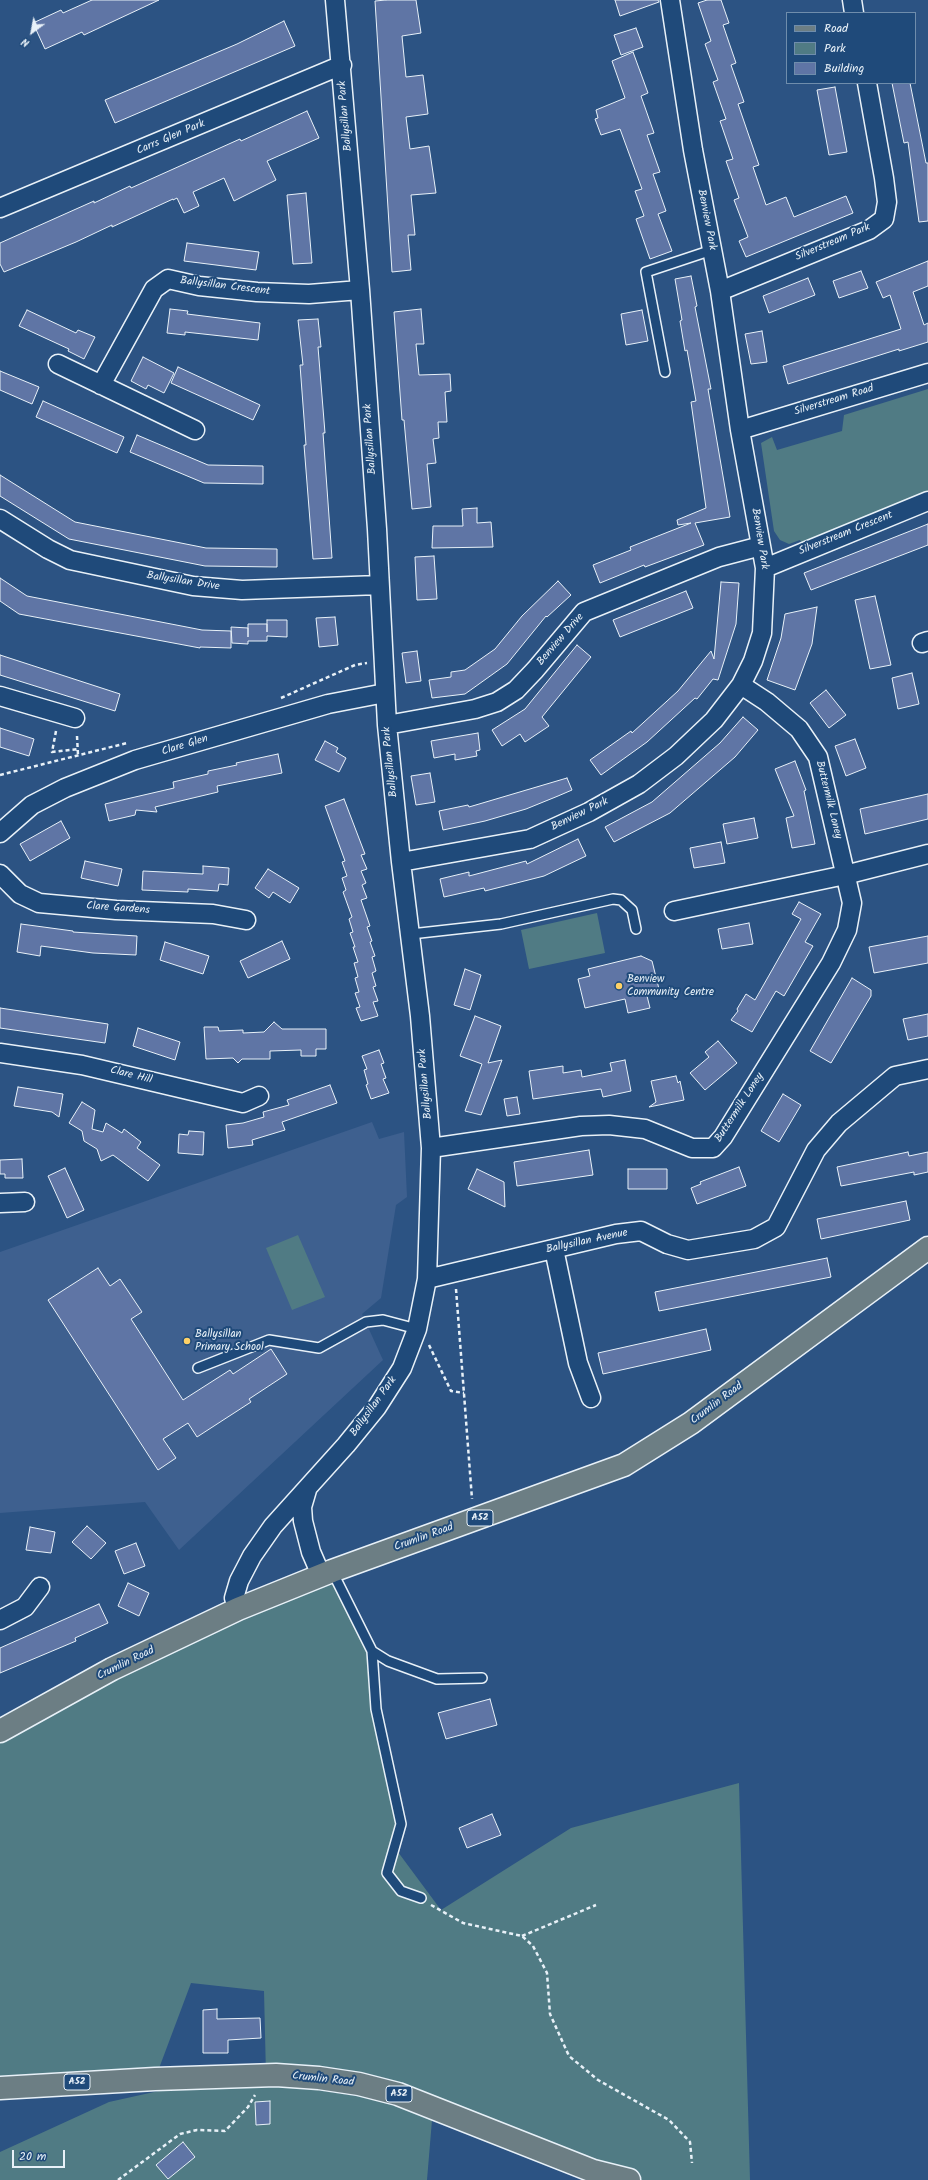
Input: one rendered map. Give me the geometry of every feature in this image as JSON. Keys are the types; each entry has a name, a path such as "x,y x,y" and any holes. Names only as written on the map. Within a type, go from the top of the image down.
{"main road":[{"name":"Crumlin Road","path":"0,1731 112,1669 238,1609 327,1573 624,1465 691,1424 928,1248"},
{"name":"Crumlin Road","path":"0,2088 139,2079 266,2076 332,2080 359,2084 398,2094 593,2171 629,2180"}],"street":[{"name":"Ballysillan Park","path":"238,1609 234,1598 238,1581 252,1556 273,1526 346,1445 377,1407 402,1368 417,1329 427,1279 431,1148 420,1016 401,862 387,725 360,290 342,65 335,0"},
{"name":"Benview Park","path":"401,862 530,839 589,812 639,784 676,756 714,720 742,685 753,661 762,633 765,568 762,546 740,430 720,291 693,150 670,0"},
{"path":"852,0 854,12"},
{"name":"Carrs Glen Park","path":"0,208 342,65"},
{"name":"Silverstream Park","path":"720,291 869,230 884,219 887,202 867,84"},
{"name":"Ballysillan Crescent","path":"102,385 154,289 168,280 199,286 257,292 309,294 360,290"},
{"path":"58,364 195,430"},
{"name":"Silverstream Road","path":"740,430 928,373"},
{"name":"Silverstream Crescent","path":"765,568 928,501"},
{"name":"Ballysillan Drive","path":"0,519 48,549 70,560 193,586 242,590 379,585"},
{"name":"Benview Drive","path":"387,725 475,709 497,702 516,690 584,612 719,557 762,546"},
{"name":"Buttermilk Loney","path":"431,1148 581,1126 609,1125 645,1129 692,1148 713,1148 723,1137 840,947 847,930 852,903 833,816 818,757 800,729 767,702 742,685"},
{"name":"Clare Glen","path":"0,833 39,802 65,788 135,760 328,704 385,694"},
{"path":"0,696 75,718"},
{"path":"674,912 845,876 928,854"},
{"name":"Clare Gardens","path":"0,874 20,894 39,903 116,910 213,914 246,920"},
{"name":"Clare Hill","path":"0,1053 82,1064 243,1103 259,1096"},
{"name":"Ballysillan Avenue","path":"427,1279 616,1234 641,1231 667,1244 688,1250 754,1239 776,1227 816,1150 839,1123 895,1076 928,1069"},
{"path":"0,1203 26,1202"},
{"path":"554,1249 578,1363 590,1398"},
{"name":"Ballysillan Park","path":"308,1488 302,1507 303,1521 311,1552 327,1573"},
{"path":"0,1620 25,1607 40,1587"}],"lane":[{"path":"665,372 646,272 712,250"},
{"path":"411,934 501,924 613,899 621,900 632,910 636,929"},
{"path":"198,1368 269,1340 319,1348 366,1322 383,1320 417,1329"},
{"path":"327,1573 372,1651 376,1709 401,1824 387,1873 401,1891 421,1898"},
{"path":"372,1651 388,1661 437,1679 482,1678"}],"path":[{"path":"280,698 355,664 383,660"},
{"path":"49,729 56,731 52,752 78,749"},
{"path":"0,775 130,742"},
{"path":"454,1273 459,1307 472,1500 477,1519"},
{"path":"417,1329 432,1349 451,1391 464,1393"},
{"path":"421,1898 463,1923 522,1936 533,1946 547,1972 550,2014 569,2056 598,2080 669,2120 690,2142 692,2163"},
{"path":"522,1936 596,1905"},
{"path":"118,2180 180,2134 198,2130 226,2131 248,2107 266,2076"}],"shaded area":[{"name":"Ballysillan Primary School","path":"372,1122 379,1139 404,1132 407,1197 396,1205 381,1298 362,1314 383,1360 179,1550 145,1502 0,1513 0,1252"}],"green space":[{"path":"928,389 928,496 802,544 800,540 789,544 780,540 774,531 761,443 772,437 777,450 842,431 844,415"},
{"path":"597,913 605,953 529,969 521,930"},
{"path":"298,1235 325,1297 292,1310 266,1248"},
{"path":"332,1571 372,1651 380,1727 401,1824 395,1848 441,1910 571,1828 739,1783 750,2180 637,2180 433,2108 427,2180 0,2180 0,2152 109,2102 226,2076 417,2105 266,2076 264,1991 191,1983 155,2079 0,2097 0,1732 234,1598"}],"building":[{"path":"92,0 159,0 84,35 82,32 45,49 33,23 61,10 63,13"},
{"path":"416,0 421,33 402,36 406,77 423,75 428,114 406,117 410,149 429,146 436,193 411,195 415,235 408,235 411,270 392,272 375,1"},
{"path":"615,0 658,0 659,2 620,16"},
{"path":"707,0 721,0 729,23 723,25 736,63 731,65 744,102 738,104 759,165 753,167 766,205 786,197 794,217 846,196 853,213 746,257 739,241 748,237 734,200 739,198 726,161 733,159 720,121 726,119 713,82 718,80 705,44 711,41 698,3"},
{"path":"284,21 295,46 115,123 105,100 237,44"},
{"path":"636,28 643,47 621,55 614,35"},
{"path":"633,52 648,93 641,96 654,133 647,135 660,172 653,174 666,211 658,214 672,251 650,259 636,219 644,216 635,191 642,189 620,129 601,135 595,119 598,118 596,110 625,98 612,61"},
{"path":"892,84 910,84 926,163 928,163 928,221 919,222 908,142 904,143"},
{"path":"835,87 847,152 829,155 817,90"},
{"path":"307,111 319,138 267,161 276,180 234,201 224,178 193,192 199,206 184,213 177,198 173,199 112,227 112,225 76,242 4,272 0,264 0,243 94,201 94,203 130,186 131,188 240,139 241,141"},
{"path":"306,193 312,263 293,264 287,195"},
{"path":"187,243 259,252 256,270 184,261"},
{"path":"928,261 928,286 913,292 924,325 928,323 928,342 899,351 899,349 788,384 783,366 901,329 890,295 883,298 876,282"},
{"path":"861,271 868,288 839,298 833,281"},
{"path":"691,276 697,306 695,307 711,389 708,389 730,517 695,523 704,545 645,567 644,565 600,583 593,565 631,550 630,547 691,523 678,525 677,520 706,508 691,402 696,401 687,350 685,351 680,321 682,320 675,279"},
{"path":"808,278 815,295 769,313 763,296"},
{"path":"170,309 188,311 187,314 260,323 258,340 185,332 185,335 167,333"},
{"path":"421,309 424,344 416,344 419,375 450,374 451,391 445,392 447,422 438,422 439,438 433,439 436,463 427,464 431,507 412,509 404,420 402,420 394,312"},
{"path":"27,310 76,333 78,330 95,337 84,359 68,351 69,349 19,326"},
{"path":"642,310 648,341 626,345 621,314"},
{"path":"318,319 321,347 318,347 325,433 323,433 332,558 313,559 304,445 306,445 300,365 303,365 298,320"},
{"path":"762,331 767,362 751,364 745,334"},
{"path":"143,357 174,373 164,393 148,385 146,389 131,381"},
{"path":"178,367 260,405 253,420 171,383"},
{"path":"0,371 39,387 32,404 0,390"},
{"path":"43,401 124,437 117,453 36,417"},
{"path":"137,435 208,465 263,466 263,484 204,483 130,452"},
{"path":"0,475 75,522 206,548 277,549 277,567 205,566 69,539 0,496"},
{"path":"477,508 477,523 491,522 493,547 432,548 433,526 463,526 462,509"},
{"path":"928,524 928,545 811,590 804,573"},
{"path":"434,556 437,599 417,600 415,557"},
{"path":"0,578 27,596 202,630 231,631 231,648 200,648 19,614 0,601"},
{"path":"558,581 571,595 547,617 546,616 507,664 465,694 432,698 429,680 451,677 451,672 465,670 495,649 522,616"},
{"path":"721,582 739,583 736,624 718,680 713,679 697,699 695,698 647,742 601,775 590,760 631,731 632,733 678,691 711,651 714,659"},
{"path":"686,591 693,608 620,637 613,620"},
{"path":"875,596 891,665 870,669 855,600"},
{"path":"817,607 812,644 795,690 767,680 781,638 785,614"},
{"path":"335,617 338,645 319,647 316,618"},
{"path":"267,620 287,620 287,637 267,636 267,641 248,641 248,644 232,643 231,627 248,628 248,624 267,624"},
{"path":"577,645 591,657 542,717 549,726 525,742 520,734 502,746 492,730 525,709"},
{"path":"417,651 421,681 406,683 402,653"},
{"path":"0,655 120,694 115,711 0,675"},
{"path":"912,673 919,704 898,709 892,678"},
{"path":"826,690 846,715 829,728 810,703"},
{"path":"743,717 758,730 735,757 670,813 614,842 605,827 652,802 720,743"},
{"path":"0,728 34,739 29,756 0,747"},
{"path":"478,733 480,750 476,751 477,756 455,760 455,754 434,758 431,741"},
{"path":"855,739 866,768 846,776 835,746"},
{"path":"325,741 338,748 336,752 346,758 339,772 315,760"},
{"path":"278,754 282,773 217,786 218,792 155,807 157,812 136,810 135,815 109,821 105,804 174,788 173,782 208,774 208,771 237,765 236,763"},
{"path":"795,761 806,790 804,791 815,844 792,848 786,818 794,816 775,769"},
{"path":"430,773 435,802 416,805 411,776"},
{"path":"567,778 572,790 558,796 526,809 485,821 443,830 439,811 468,805 469,807"},
{"path":"928,794 928,819 865,834 860,809"},
{"path":"344,799 365,854 361,855 367,869 361,871 366,883 362,885 367,898 361,900 370,926 367,927 375,956 372,957 376,971 372,973 376,986 373,987 378,1001 373,1002 378,1016 361,1021 356,1008 360,1007 355,993 359,992 355,978 358,977 354,963 358,962 350,933 353,932 349,919 352,917 343,892 346,890 342,878 347,876 342,862 345,861 325,806"},
{"path":"754,818 758,838 727,844 723,824"},
{"path":"61,821 70,838 30,861 20,844"},
{"path":"578,839 586,856 544,876 485,891 484,888 444,897 440,879 469,872 469,876 526,861 527,864"},
{"path":"721,842 725,863 694,868 690,848"},
{"path":"85,861 122,869 118,886 81,878"},
{"path":"203,866 229,868 228,885 219,884 218,891 188,889 188,892 142,890 143,871 203,874"},
{"path":"268,869 299,888 290,903 273,892 269,898 255,888"},
{"path":"799,902 821,914 805,942 813,946 784,996 776,991 752,1032 731,1020 738,1011 737,1009 746,994 755,1000 801,919 792,914"},
{"path":"749,923 753,944 722,949 718,929"},
{"path":"21,924 73,932 137,936 136,955 93,953 41,946 40,956 17,952"},
{"path":"928,936 928,963 874,973 869,947"},
{"path":"282,941 290,959 248,978 240,961"},
{"path":"165,942 209,956 203,974 160,960"},
{"name":"Benview Community Centre","path":"641,956 652,961 660,993 647,996 650,1008 628,1013 625,999 585,1008 578,979 590,976 588,969"},
{"path":"465,969 481,975 470,1010 454,1005"},
{"path":"852,978 871,990 871,996 831,1063 810,1051"},
{"path":"0,1008 108,1024 105,1043 0,1028"},
{"path":"928,1014 928,1036 908,1040 903,1019"},
{"path":"475,1016 501,1026 488,1063 502,1060 481,1115 465,1111 482,1064 460,1056"},
{"path":"274,1022 282,1029 326,1029 326,1049 316,1049 316,1056 301,1056 301,1050 270,1051 270,1059 242,1059 238,1063 233,1058 206,1059 204,1027 218,1027 219,1031 243,1030 243,1033 264,1032"},
{"path":"138,1028 180,1042 175,1060 133,1046"},
{"path":"718,1041 737,1063 705,1090 690,1073 709,1057 705,1052"},
{"path":"379,1050 384,1063 381,1064 386,1078 383,1079 389,1093 371,1099 366,1085 368,1084 364,1070 367,1069 362,1056"},
{"path":"625,1060 631,1091 603,1097 601,1089 533,1099 529,1071 563,1066 563,1073 581,1070 582,1077 612,1071 610,1063"},
{"path":"676,1076 678,1083 680,1081 684,1100 649,1107 656,1102 651,1081"},
{"path":"330,1085 337,1103 282,1122 285,1130 252,1140 253,1145 228,1148 226,1125 243,1123 264,1117 263,1112 289,1105 287,1100"},
{"path":"18,1087 63,1094 59,1117 52,1112 14,1106"},
{"path":"783,1094 801,1105 779,1142 761,1131"},
{"path":"517,1097 520,1114 507,1116 504,1099"},
{"path":"82,1102 95,1110 92,1129 103,1132 106,1123 122,1133 124,1129 141,1142 137,1148 160,1165 148,1181 113,1155 101,1161 97,1149 84,1141 82,1131 69,1123"},
{"path":"189,1131 204,1132 203,1155 178,1153 179,1134 188,1135"},
{"path":"589,1150 593,1175 517,1186 514,1162"},
{"path":"908,1152 909,1156 928,1152 928,1172 914,1175 914,1172 841,1186 837,1167"},
{"path":"22,1159 23,1178 5,1178 5,1174 0,1174 0,1160"},
{"path":"739,1167 746,1186 697,1204 691,1188 701,1184 700,1182"},
{"path":"65,1168 84,1210 67,1218 48,1176"},
{"path":"477,1169 504,1182 505,1207 468,1189"},
{"path":"628,1169 667,1169 667,1189 628,1189"},
{"path":"906,1201 910,1220 821,1239 817,1219"},
{"path":"827,1258 831,1277 659,1311 655,1292"},
{"path":"98,1268 110,1286 120,1279 142,1312 131,1319 183,1400 230,1370 233,1374 271,1349 287,1374 249,1399 251,1402 197,1437 188,1423 163,1439 176,1458 158,1470 48,1300"},
{"path":"706,1329 711,1350 603,1374 598,1353"},
{"path":"87,1526 106,1543 91,1559 72,1542"},
{"path":"30,1527 55,1532 51,1553 26,1550"},
{"path":"136,1543 145,1566 124,1574 115,1551"},
{"path":"128,1583 149,1593 139,1616 118,1606"},
{"path":"99,1604 108,1623 75,1638 76,1641 0,1673 0,1648"},
{"path":"490,1699 497,1725 446,1739 438,1713"},
{"path":"492,1814 501,1835 467,1848 459,1828"},
{"path":"217,2009 217,2019 260,2018 261,2038 228,2040 228,2053 203,2053 203,2010"},
{"path":"270,2101 270,2124 256,2125 255,2102"},
{"path":"183,2142 195,2157 168,2179 156,2165"}],"place":[{"name":"Benview Community Centre","path":"619,986"},
{"name":"Ballysillan Primary School","path":"187,1341"}]}
